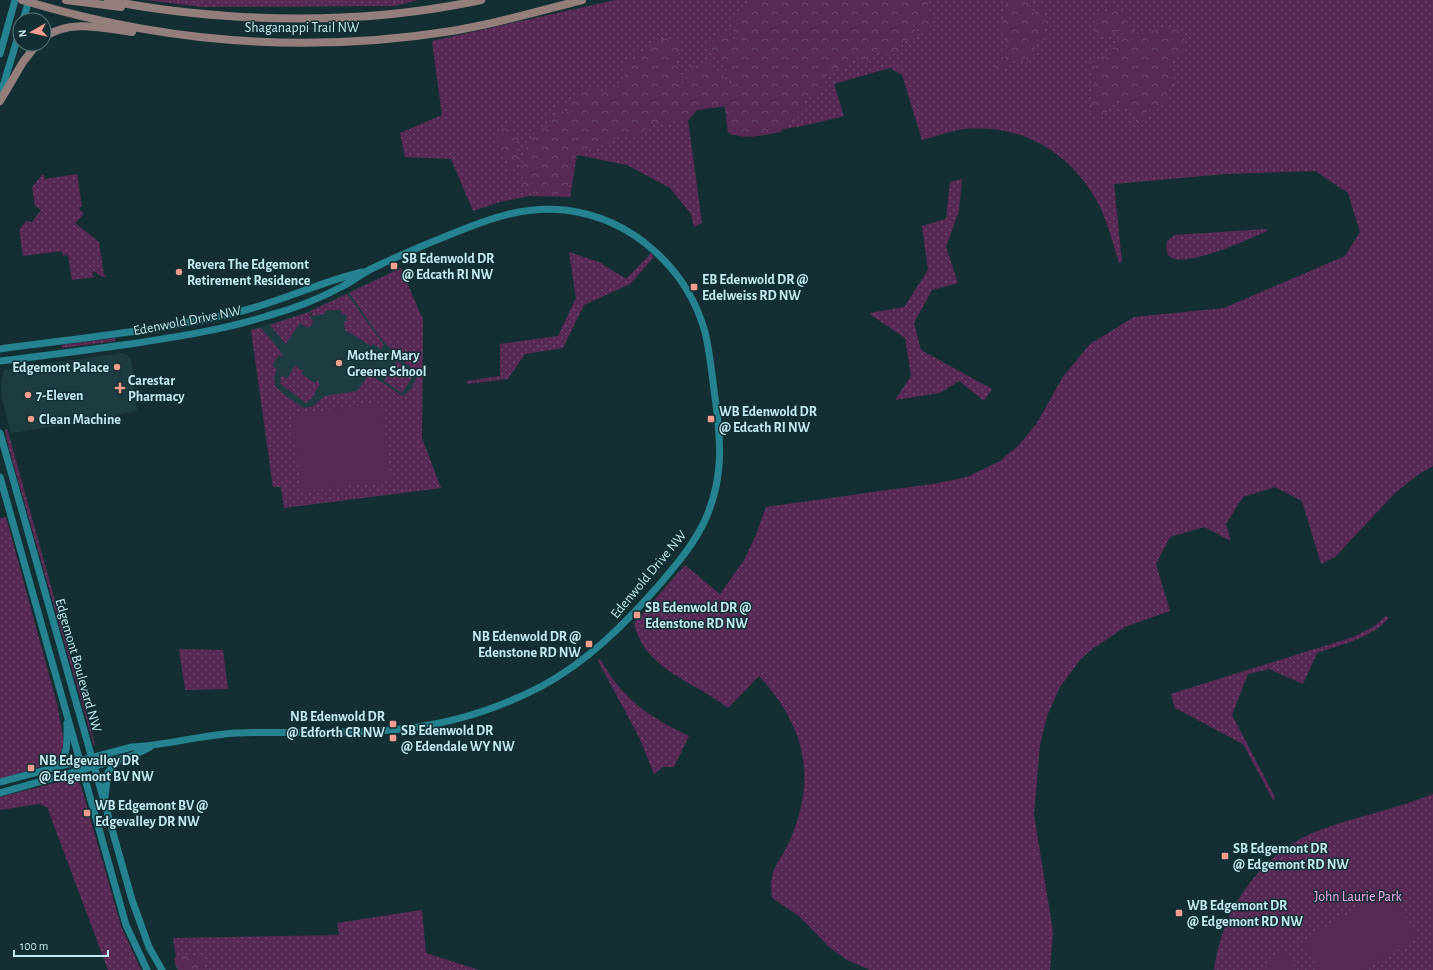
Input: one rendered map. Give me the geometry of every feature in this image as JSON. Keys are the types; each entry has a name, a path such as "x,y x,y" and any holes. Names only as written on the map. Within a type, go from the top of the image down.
{"main road":[{"path":"66,0 120,8 134,6"},
{"name":"Shaganappi Trail NW","path":"108,0 134,6 188,13 306,20 392,15 447,7 480,0"},
{"name":"Shaganappi Trail NW","path":"26,1 76,16 161,32 248,42 318,43 396,38 454,31 582,0"},
{"path":"52,32 68,27 84,26 154,35 161,32"},
{"path":"0,101 23,62 31,52"}],"street":[{"path":"0,54 15,0"},
{"path":"24,12 26,1"},
{"path":"0,96 13,52"},
{"name":"Edenwold Drive NW","path":"0,361 177,337 239,324 288,310 344,286 368,271 495,216 539,209 569,211 599,218 621,228 644,242 665,260 688,291 699,314 707,342 720,435 721,464 713,499 707,516 694,541 676,565 622,626 590,654 544,685 515,699 448,722 404,729 220,734 189,738 152,746 132,747 0,782"},
{"name":"Edenwold Drive NW","path":"0,349 172,325 217,316 262,305 340,277 368,271"},
{"path":"0,367 10,360"},
{"name":"Edgemont Boulevard NW","path":"0,433 104,804 139,922 149,947 162,970"},
{"name":"Edgemont Boulevard NW","path":"0,477 126,925 147,970"},
{"path":"58,766 65,757 67,749 67,712"},
{"name":"Edenwold Drive NW","path":"0,793 83,771 134,755 152,746"},
{"path":"104,804 108,772 123,758"}],"shaded area":[{"name":"Mother Mary Greene School","path":"401,268 423,320 422,438 441,488 284,508 281,487 273,487 251,330 305,313"},
{"path":"122,353 131,359 137,411 78,423 11,433 2,399 1,383 4,370"}],"green space":[{"path":"145,0 418,0 395,6 202,7"},
{"path":"615,0 1433,0 1433,466 1419,474 1395,493 1335,557 1321,564 1302,501 1275,487 1243,497 1226,524 1231,541 1204,527 1170,537 1156,564 1170,611 1125,627 1091,650 1080,660 1060,687 1047,716 1040,745 1034,815 1053,931 1050,970 870,970 847,960 829,947 799,916 772,898 771,888 773,873 790,840 799,817 803,794 804,773 802,752 796,733 787,713 759,676 728,708 660,664 648,652 640,639 634,623 685,565 720,594 744,560 755,537 766,507 938,483 967,477 1000,461 1018,446 1037,423 1062,378 1090,344 1134,317 1224,308 1345,256 1360,232 1348,193 1315,171 1225,174 1114,184 1122,262 1119,263 1107,225 1098,203 1087,185 1074,169 1059,156 1024,136 984,128 963,129 922,140 902,75 890,68 834,84 844,116 798,127 732,135 728,132 725,106 697,110 688,120 702,223 694,227 691,214 670,188 627,165 577,155 570,197 529,196 500,202 473,211 451,159 405,157 400,133 442,115 432,41"},
{"path":"755,0 930,0 924,11 934,17 935,20 925,33 914,23 916,35 899,44 899,51 895,54 881,54 878,49 868,64 862,62 858,58 850,59 843,71 832,69 826,74 825,85 820,92 804,102 797,119 790,125 784,126 781,132 747,137 734,135 728,132 725,106 697,110 688,120 672,119 665,124 653,123 633,139 624,136 625,139 622,139 617,134 615,139 612,138 612,142 609,142 609,144 604,141 601,146 596,144 595,147 590,145 589,149 585,149 584,152 576,155 570,186 566,195 553,194 540,196 528,191 522,184 523,177 520,172 525,149 532,140 535,130 545,127 548,120 554,115 561,103 564,104 563,112 567,112 567,102 571,99 571,96 575,97 577,90 588,87 598,88 600,90 597,92 601,94 608,91 608,88 617,90 619,82 625,77 622,68 628,60 633,61 638,54 651,50 651,45 668,37 671,40 676,38 679,39 676,42 680,43 676,66 680,67 677,72 684,77 681,84 678,85 679,87 684,86 693,66 695,67 699,63 702,69 711,59 710,67 713,72 717,74 721,71 727,85 736,86 735,82 709,47 722,33 730,33 733,40 743,41 743,39 734,33 731,25 736,20 738,12"},
{"path":"1005,0 1027,0 1033,13 1036,12 1032,3 1045,9 1046,13 1042,14 1051,19 1052,24 1049,28 1044,22 1042,22 1045,28 1042,31 1048,32 1050,35 1044,40 1040,38 1032,56 1026,62 1016,60 1000,71 997,71 995,69 996,64 1003,59 1007,50 1000,26 1005,16 1004,12 1008,9"},
{"path":"1111,4 1126,13 1127,15 1124,19 1137,34 1174,27 1186,41 1183,43 1186,45 1186,49 1182,50 1185,53 1185,56 1171,58 1169,61 1174,76 1175,86 1165,90 1168,101 1167,103 1162,102 1158,108 1155,105 1154,112 1151,113 1150,108 1147,110 1147,115 1143,121 1136,121 1133,108 1127,106 1123,109 1118,108 1120,98 1112,101 1106,113 1100,118 1092,108 1090,101 1094,97 1091,93 1094,89 1094,76 1086,66 1087,62 1092,64 1104,54 1110,54 1113,51 1113,43 1120,45 1123,31 1120,28 1109,38 1096,34 1094,29 1098,13 1107,11"},
{"path":"511,121 513,131 519,137 517,142 518,154 510,175 507,162 509,155 506,155 498,148 499,140 496,135 506,123"},
{"path":"77,174 82,207 79,207 84,214 75,223 99,242 104,275 107,275 105,277 102,277 94,271 92,274 95,277 72,280 68,255 63,256 62,251 23,256 19,230 26,221 32,222 41,210 35,206 32,187 42,175 44,175 45,179"},
{"path":"962,179 959,211 946,247 958,283 932,290 914,323 921,350 992,389 984,401 959,381 940,393 895,400 911,376 905,338 870,313 904,307 928,270 922,226 946,219 950,182"},
{"path":"1267,229 1267,231 1247,240 1202,256 1188,259 1176,259 1169,256 1166,247 1167,241 1174,235"},
{"path":"569,252 599,262 626,279 651,253 654,257 630,284 584,305 563,348 525,354 508,379 467,384 467,381 500,376 500,344 558,336 576,298"},
{"name":"Mother Mary Greene School","path":"401,268 423,320 422,438 441,488 284,508 281,487 273,487 251,330 261,328 281,352 283,357 279,355 272,365 277,369 274,377 275,386 287,397 304,408 313,406 325,396 357,391 369,374 403,396 411,389 419,373 396,357 395,353 382,340 349,293"},
{"path":"347,294 384,345 381,349 373,344 371,346 345,330 344,321 347,321 346,314 342,315 341,310 327,310 324,314 313,316 310,311"},
{"path":"309,312 313,323 308,328 300,323 286,344 270,325"},
{"path":"115,338 116,341 62,348 62,345"},
{"path":"397,361 415,373 402,393 384,381"},
{"path":"295,366 303,371 301,374 315,383 317,380 320,384 312,398 306,403 280,384 281,375 287,379"},
{"path":"381,403 391,480 302,492 291,415"},
{"path":"7,428 95,744 94,746 9,449 5,431"},
{"path":"6,517 57,704 64,742 59,759 56,762 0,779 0,518"},
{"path":"1386,616 1389,618 1382,625 1365,636 1317,653 1303,684 1269,669 1248,674 1232,715 1274,795 1275,799 1273,800 1243,744 1175,708 1171,694 1353,637 1373,627"},
{"path":"179,649 223,650 228,689 185,690"},
{"path":"600,659 618,686 638,705 660,721 689,736 674,767 663,767 654,774 639,737 598,661"},
{"path":"74,779 75,782 78,781 81,786 121,926 141,970 108,970 47,807 39,804 0,810 0,797"},
{"name":"John Laurie Park","path":"1433,794 1433,970 1214,970 1218,947 1235,905 1248,885 1263,868 1280,853 1299,840 1320,830"},
{"path":"1388,889 1418,937 1366,970 1319,970 1302,942"},
{"path":"422,910 426,953 479,970 178,970 173,938 339,935 337,923"},
{"path":"1283,950 1297,970 1261,970 1268,960"},
{"path":"184,954 200,958 205,965 205,970 178,970 175,964 175,957"}],"place":[{"name":"SB Edenwold DR @ Edcath RI NW","path":"394,266"},
{"name":"Revera The Edgemont Retirement Residence","path":"179,272"},
{"name":"EB Edenwold DR @ Edelweiss RD NW","path":"694,287"},
{"name":"Mother Mary Greene School","path":"339,363"},
{"name":"Edgemont Palace","path":"117,367"},
{"name":"Carestar Pharmacy","path":"120,388"},
{"name":"7-Eleven","path":"28,395"},
{"name":"Clean Machine","path":"31,419"},
{"name":"WB Edenwold DR @ Edcath RI NW","path":"711,419"},
{"name":"SB Edenwold DR @ Edenstone RD NW","path":"637,615"},
{"name":"NB Edenwold DR @ Edenstone RD NW","path":"589,644"},
{"name":"NB Edenwold DR @ Edforth CR NW","path":"393,724"},
{"name":"SB Edenwold DR @ Edendale WY NW","path":"393,738"},
{"name":"NB Edgevalley DR @ Edgemont BV NW","path":"31,768"},
{"name":"WB Edgemont BV @ Edgevalley DR NW","path":"87,813"},
{"name":"SB Edgemont DR @ Edgemont RD NW","path":"1225,856"},
{"name":"WB Edgemont DR @ Edgemont RD NW","path":"1179,913"}]}
